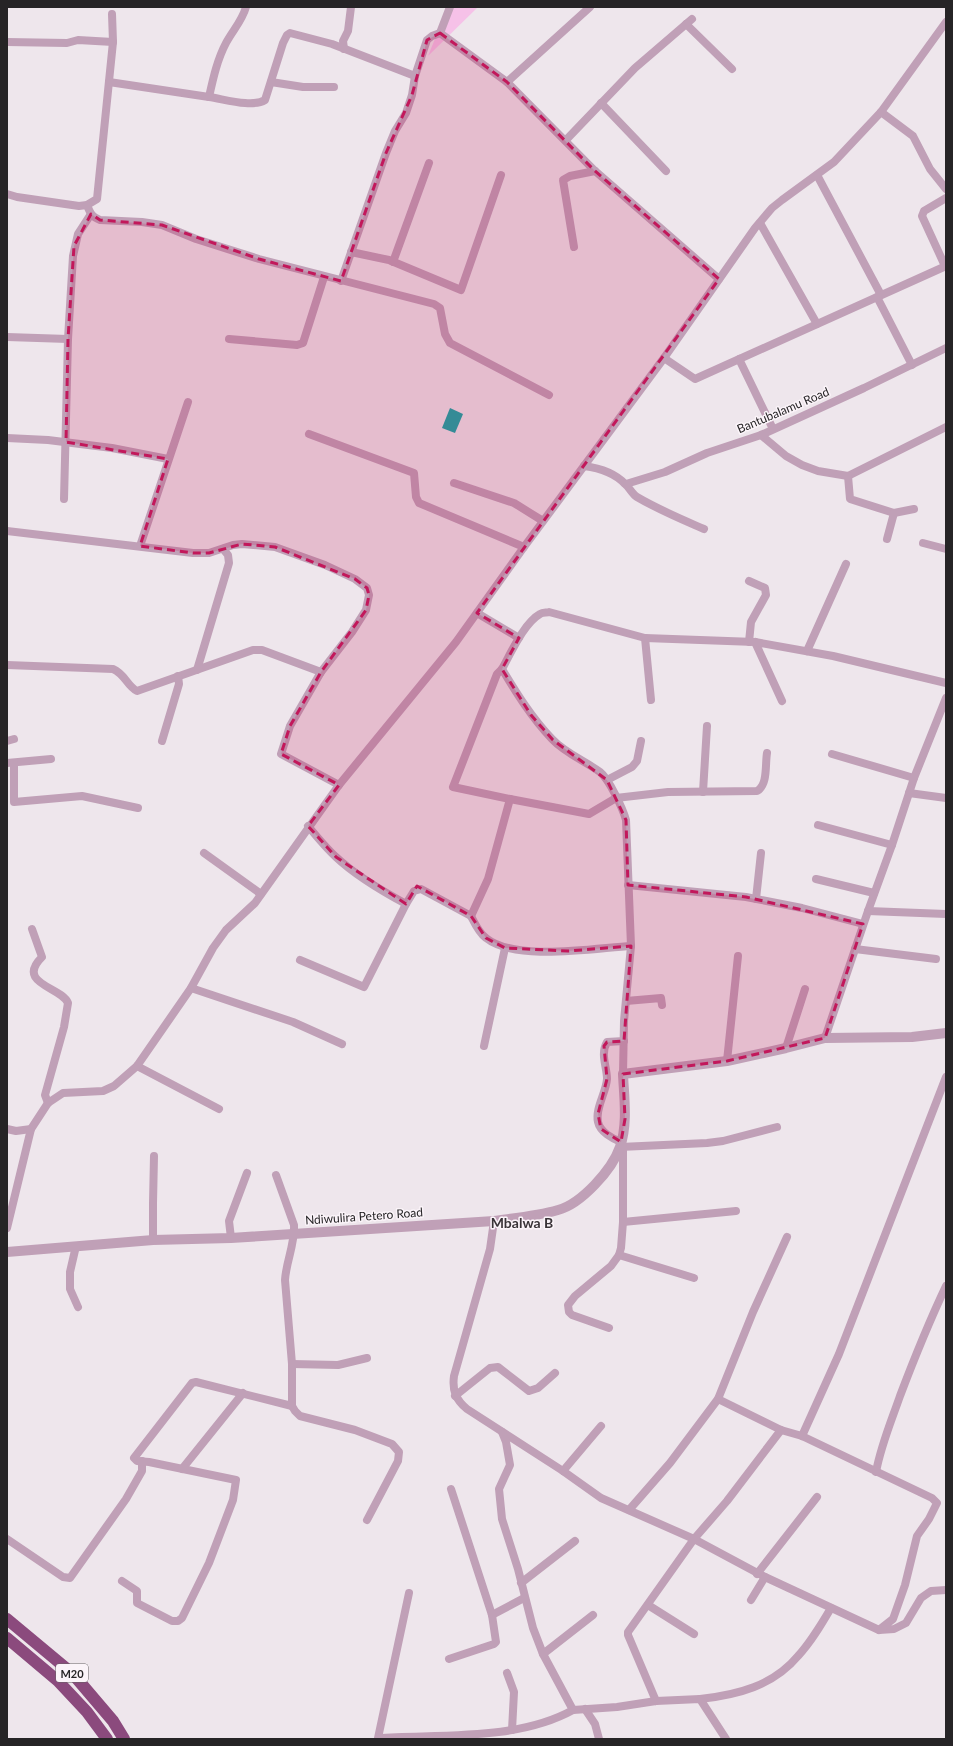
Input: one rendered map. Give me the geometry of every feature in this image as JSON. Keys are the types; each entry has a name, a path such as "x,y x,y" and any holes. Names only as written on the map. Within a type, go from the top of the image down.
{"highway":[{"name":"M20","path":"7,1619 73,1674 113,1720 124,1739"},
{"name":"M20","path":"7,1638 58,1681 87,1712 107,1739"}],"street":[{"path":"209,97 214,74 225,44 240,23 246,7"},
{"path":"344,49 343,41 348,31 351,7"},
{"path":"341,281 389,146 395,131 406,113 412,95 415,76 428,40 432,36 440,33 450,7"},
{"path":"507,82 590,7"},
{"path":"7,194 17,197 64,204 87,205 97,199 113,42 112,14"},
{"path":"566,140 635,68 689,22 732,69"},
{"path":"7,1228 31,1128 48,1104 63,1093 104,1090 114,1086 137,1066 191,988 212,948 226,930 254,903 339,785 456,642 543,521 664,358 760,223 782,200 843,154 881,112 946,22"},
{"path":"109,82 251,104 259,103 265,100 283,42 290,33 344,49 415,76"},
{"path":"440,33 507,82 595,171 719,279"},
{"path":"7,42 67,43 78,40 113,42"},
{"path":"271,82 304,87 334,87"},
{"path":"601,103 666,171"},
{"path":"881,112 913,136 930,169 946,189"},
{"path":"393,262 429,164"},
{"path":"574,247 563,180 570,176 595,171"},
{"path":"351,252 393,262 461,290 501,175"},
{"path":"817,175 879,296 912,365"},
{"path":"664,358 695,379 946,266 922,220 924,211 946,198"},
{"path":"87,205 94,218 100,220 142,222 162,225 196,239 252,257 324,277 434,304 440,308 445,334 450,343 549,396"},
{"path":"64,499 68,339 74,246 78,234 91,214"},
{"path":"760,223 817,324"},
{"path":"229,339 297,345 303,343 324,277"},
{"path":"7,337 68,339"},
{"name":"Bantubalamu Road","path":"626,484 665,472 707,453 761,435 946,348"},
{"path":"739,359 773,429"},
{"path":"140,546 188,402"},
{"path":"761,435 786,456 802,465 818,471 848,476 946,427"},
{"path":"309,434 414,473 416,497 419,503 524,547"},
{"path":"7,438 66,442 112,448 168,459"},
{"path":"584,466 605,470 626,484 635,496 663,512 704,529"},
{"path":"848,476 850,498 894,512 914,510"},
{"path":"454,483 514,504 543,521"},
{"path":"887,539 894,512"},
{"path":"7,530 193,553 209,553 233,545 242,544 275,547 325,565 355,579 367,588 369,595 366,610 352,632 320,672 290,726 281,754 339,785"},
{"path":"923,543 946,549"},
{"path":"197,670 229,563 228,555 223,549"},
{"path":"807,652 846,564"},
{"path":"749,581 765,588 766,595 752,622 752,642 782,701"},
{"path":"477,612 519,638"},
{"path":"766,753 764,783 762,789 757,791 668,792 616,798 589,814 453,787 497,674 502,669 519,638 531,621 541,613 550,612 645,638 752,642 837,656 946,683"},
{"path":"645,638 651,700"},
{"path":"7,665 113,669 120,672 127,680 131,688 137,691 253,650 262,650 320,672"},
{"path":"502,669 532,715 553,740 600,773 607,780 624,812 626,820 628,854 631,946 626,1001 623,1074 727,1061 825,1038 945,1036"},
{"path":"162,741 180,684 178,676"},
{"path":"825,1038 914,778 944,708 946,698"},
{"path":"703,792 707,726"},
{"path":"607,780 635,764 641,741"},
{"path":"832,754 914,778"},
{"path":"51,759 11,763 14,802 82,796 138,808"},
{"path":"909,793 946,798"},
{"path":"470,916 488,878 510,799"},
{"path":"818,825 892,845"},
{"path":"308,826 336,857 360,876 406,904"},
{"path":"756,899 761,852"},
{"path":"204,853 261,894"},
{"path":"816,879 874,893"},
{"path":"628,885 756,899 802,908 863,924"},
{"path":"300,960 364,987 406,904 414,891 421,888 470,916 478,930 486,938 506,948 540,951 568,951 631,946"},
{"path":"868,911 946,914"},
{"path":"32,929 42,957 35,964 33,971 36,978 64,998 68,1003 64,1027 45,1095 48,1104"},
{"path":"484,1046 506,948"},
{"path":"856,949 936,959"},
{"path":"727,1061 738,956"},
{"path":"191,988 293,1022 342,1044"},
{"path":"786,1048 805,989"},
{"path":"626,1001 661,998 662,1005"},
{"path":"624,1041 607,1042 604,1046 606,1079 598,1114 598,1123 601,1129 622,1145 707,1143 723,1141 776,1127"},
{"path":"137,1066 219,1109"},
{"name":"Ndiwulira Petero Road","path":"7,1252 153,1240 231,1238 494,1220 558,1210 573,1204 587,1194 608,1168 622,1145 625,1118 623,1074"},
{"path":"802,1436 842,1346 946,1077"},
{"path":"7,1129 16,1130 31,1128"},
{"path":"608,1328 572,1315 569,1312 568,1305 575,1296 611,1266 619,1255 621,1248 622,1222 622,1145"},
{"path":"153,1240 154,1156"},
{"path":"231,1238 229,1222 247,1173"},
{"path":"276,1175 291,1215 294,1234 285,1280 292,1364 292,1406"},
{"path":"622,1222 736,1211"},
{"path":"494,1220 490,1250 454,1376 453,1390 455,1396 467,1409 563,1471 601,1498 694,1539 761,1576 879,1630 894,1629 906,1623 921,1598 930,1591 946,1590"},
{"path":"629,1510 670,1463 718,1399 753,1312 787,1237"},
{"path":"76,1246 70,1272 70,1289 78,1307"},
{"path":"619,1255 694,1278"},
{"path":"876,1472 879,1454 888,1426 922,1340 946,1286"},
{"path":"292,1364 338,1365 367,1358"},
{"path":"455,1396 490,1368 494,1367 498,1367 529,1391 538,1388 555,1373"},
{"path":"122,1581 137,1591 137,1603 172,1621 178,1621 182,1618 209,1563 233,1500 236,1480 134,1460 135,1456 192,1383 196,1382 292,1406 300,1416 355,1430 392,1444 397,1448 400,1456 398,1461 366,1520"},
{"path":"182,1469 243,1393"},
{"path":"718,1399 781,1430 802,1436 932,1498 937,1503 929,1519 917,1536 905,1585 893,1619 879,1630"},
{"path":"563,1471 601,1426"},
{"path":"656,1701 628,1632 694,1539 727,1501 781,1430"},
{"path":"502,1432 506,1442 510,1465 499,1489 502,1519 533,1628 543,1654 573,1710"},
{"path":"7,1538 63,1577 70,1578 126,1499 142,1471 142,1461"},
{"path":"449,1659 494,1644 496,1642 492,1616 451,1489"},
{"path":"751,1600 761,1576 817,1498"},
{"path":"521,1583 575,1541"},
{"path":"409,1593 374,1738 512,1730 545,1723 573,1710 721,1696 748,1690 780,1672 798,1657 831,1608"},
{"path":"492,1616 524,1598"},
{"path":"648,1605 694,1634"},
{"path":"543,1654 593,1615"},
{"path":"507,1673 514,1692 512,1730"},
{"path":"700,1698 726,1739"},
{"path":"585,1710 595,1724 599,1739"}],"highlighted area":[{"path":"440,33 507,82 594,170 719,279 477,613 519,638 502,669 531,715 553,740 607,780 626,820 628,885 746,897 863,924 825,1038 727,1061 623,1074 625,1119 621,1142 601,1129 598,1114 607,1079 604,1046 607,1042 624,1041 631,946 568,951 505,948 486,938 471,916 417,886 406,904 336,857 308,826 339,785 281,754 290,726 321,672 366,610 369,595 367,588 355,579 275,547 242,544 209,553 193,553 140,546 168,459 66,442 68,339 74,246 91,214 100,220 162,225 259,259 341,281 386,153 412,95 427,40"}],"shaded area":[{"path":"448,7 478,7 428,56"}],"water":[{"path":"450,408 463,414 455,433 442,428"}],"district":[{"name":"Mbalwa B","path":"522,1222"}]}
